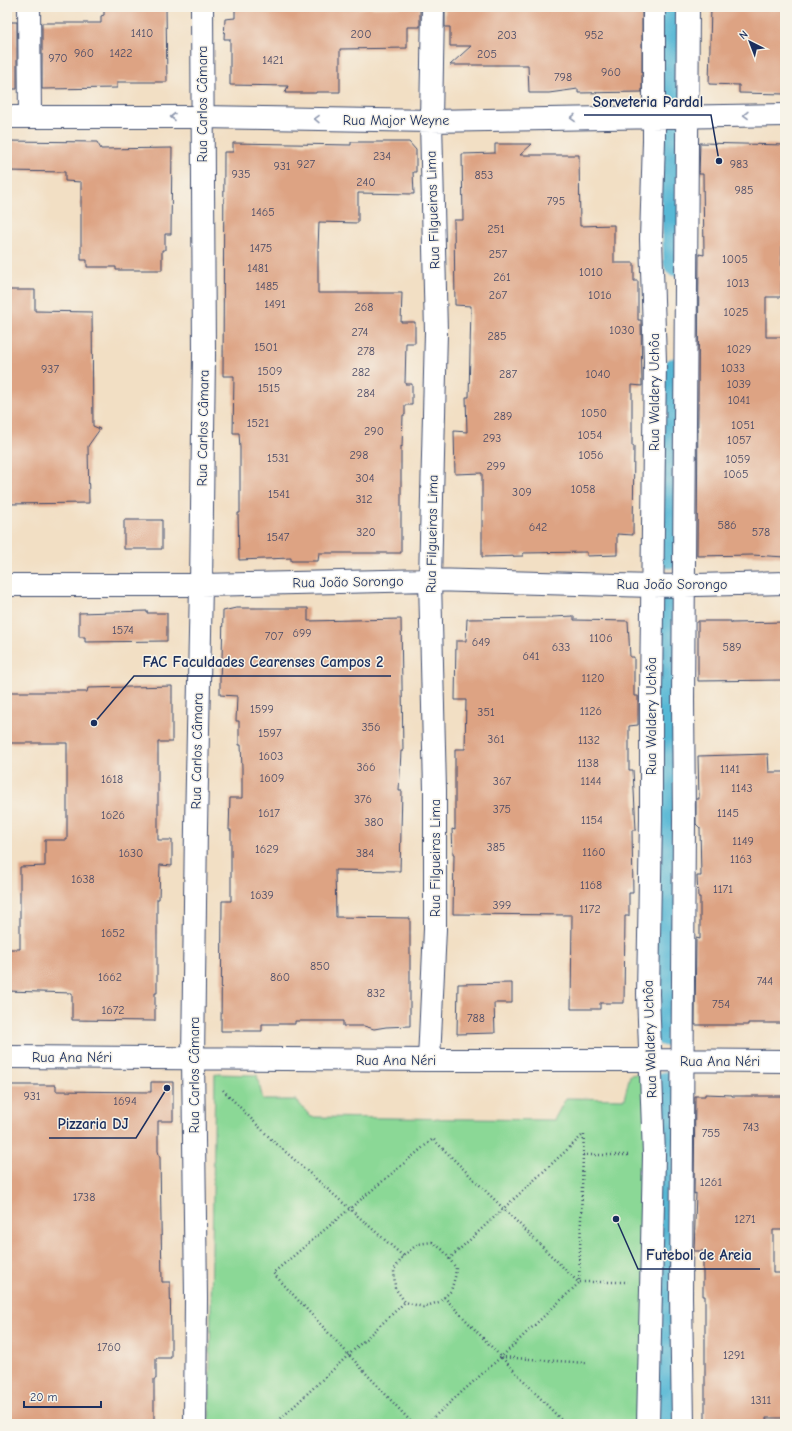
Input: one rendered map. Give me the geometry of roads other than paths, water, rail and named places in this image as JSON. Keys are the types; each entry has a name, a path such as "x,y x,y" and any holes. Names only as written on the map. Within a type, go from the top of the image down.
{"street":[{"path":"30,7 30,117"},
{"name":"Rua Carlos Câmara","path":"195,1424 196,1298 193,1059 204,355 202,7"},
{"name":"Rua Filgueiras Lima","path":"429,1060 435,929 435,790 430,580 436,332 431,121 434,7"},
{"name":"Rua Waldery Uchôa","path":"648,1424 654,1155 648,994 655,361 650,239 654,116 654,7"},
{"path":"683,1424 681,1297 688,7"},
{"name":"Rua Major Weyne","path":"7,117 431,121 785,114"},
{"name":"Rua João Sorongo","path":"7,585 201,585 430,580 653,586 785,583"},
{"name":"Rua Ana Néri","path":"7,1057 785,1061"}],"waterway":[{"path":"671,7 670,93 677,263"},
{"path":"670,555 675,371"},
{"path":"666,1033 668,607"},
{"path":"665,1424 667,1214 666,1085"}],"place":[{"name":"Sorveteria Pardal","path":"719,161"},
{"name":"FAC Faculdades Cearenses Campos 2","path":"94,723"},
{"name":"Pizzaria DJ","path":"167,1088"},
{"name":"Futebol de Areia","path":"616,1219"}]}
